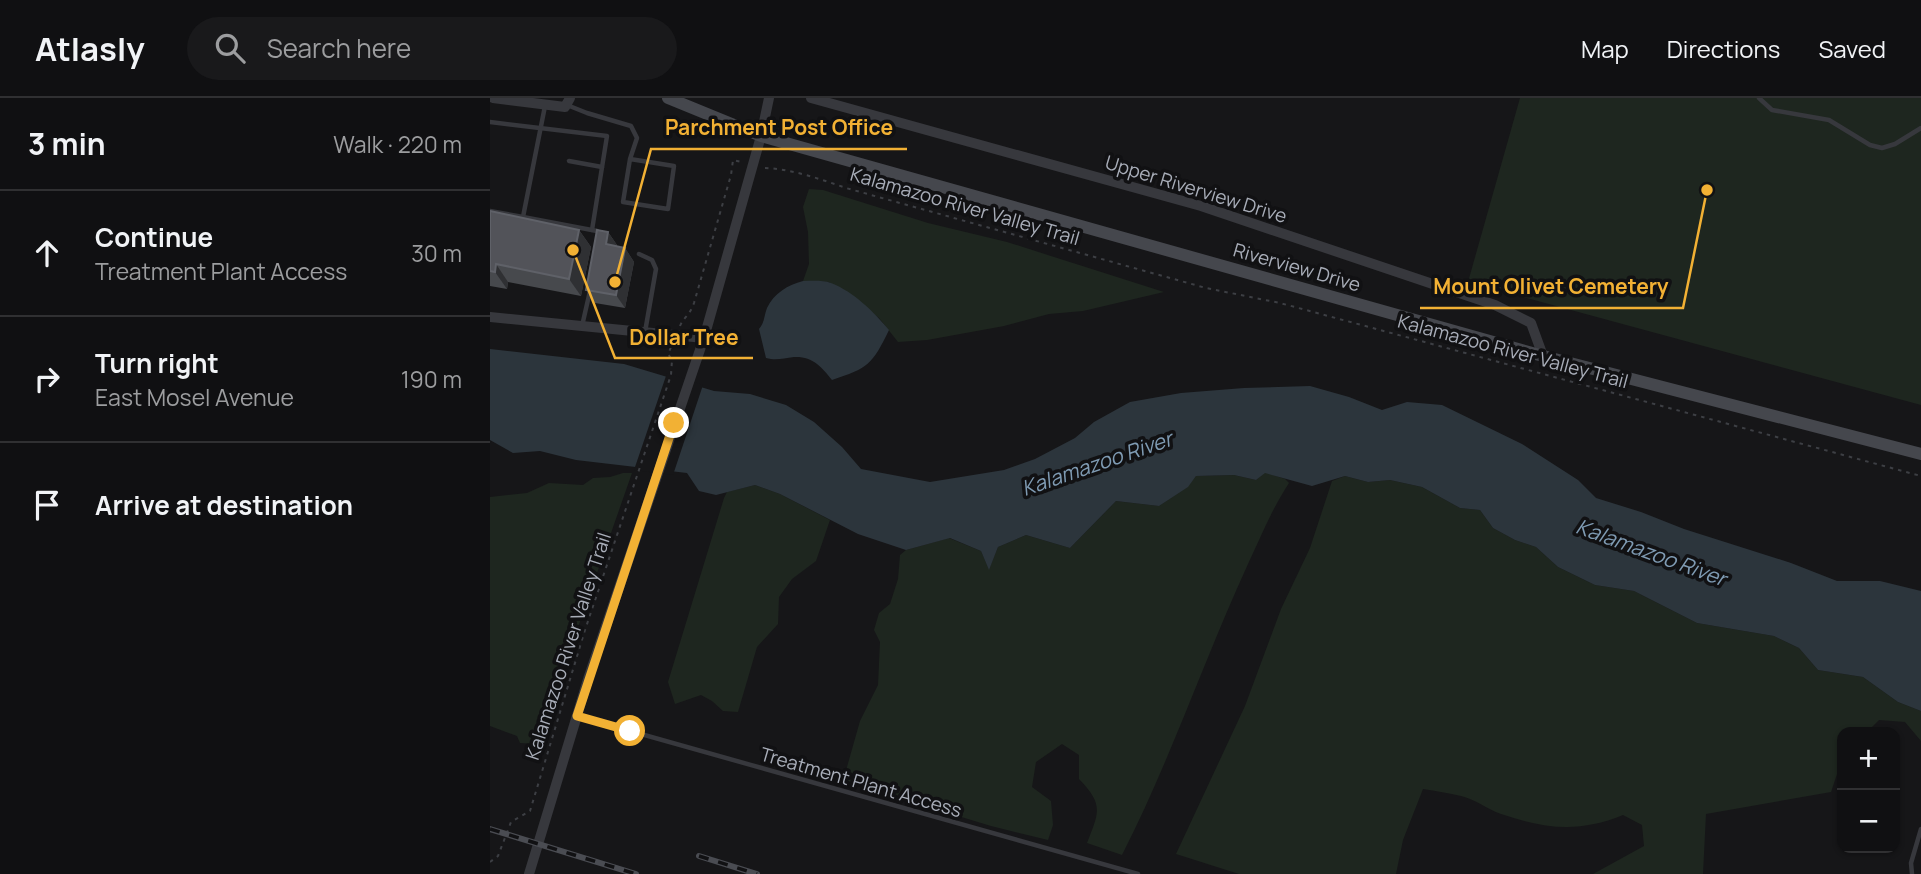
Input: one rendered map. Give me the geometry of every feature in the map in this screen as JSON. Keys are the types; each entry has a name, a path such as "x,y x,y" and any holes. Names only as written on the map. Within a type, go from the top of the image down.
{"street":[{"path":"493,98 565,107 568,101"},
{"name":"Riverview Drive","path":"668,98 761,136 1543,356 1921,454"},
{"path":"529,874 577,716 704,338 761,136 769,98"},
{"name":"Upper Riverview Drive","path":"811,98 1201,206 1483,301 1531,323 1543,356"},
{"path":"490,317 704,338"}],"lane":[{"path":"1759,98 1772,110 1829,120 1870,145 1882,148 1895,144 1921,128"},
{"path":"568,101 587,113 631,126 637,138 630,159 623,202 668,209 674,166 630,159"},
{"path":"523,217 546,105"},
{"path":"490,122 607,136 592,230"},
{"path":"569,161 602,167"},
{"path":"490,211 597,231 602,236"},
{"path":"639,254 652,260 656,269 645,332"},
{"path":"582,326 590,288"},
{"name":"Treatment Plant Access","path":"577,716 1138,874"},
{"path":"1912,874 1911,863 1921,829"}],"path":[{"name":"Kalamazoo River Valley Trail","path":"490,862 498,856 511,822 530,811 585,630 671,374 672,360 668,354 681,321 690,314 694,303 733,160 767,168 777,167 1175,279 1280,303 1921,476"}],"shaded area":[{"path":"1520,98 1921,98 1921,405 1468,282"},
{"path":"809,189 823,190 928,223 1007,242 1164,292 1083,311 1049,314 1004,326 927,340 898,342 879,318 829,282 803,281 809,264 808,232 803,207"},
{"path":"1265,472 1289,483 1248,564 1156,783 1122,855 1087,843 1096,816 1096,803 1079,779 1079,755 1062,744 1036,762 1032,787 1051,801 1053,825 1048,840 991,826 843,781 860,721 878,685 880,642 874,630 879,613 890,604 898,579 900,555 906,550 949,538 981,551 989,569 998,547 1026,535 1070,548 1116,501 1159,506 1187,487 1196,476 1234,475 1256,480"},
{"path":"632,473 575,636 542,747 520,743 517,736 490,726 490,497 527,493 549,483 583,485 593,478"},
{"path":"1345,476 1368,482 1390,480 1422,487 1460,508 1480,510 1493,528 1536,547 1558,567 1595,585 1634,591 1697,623 1774,636 1799,648 1818,670 1863,677 1898,702 1921,711 1921,741 1905,722 1879,720 1872,727 1837,727 1837,774 1831,792 1706,814 1703,874 1593,874 1644,846 1642,825 1623,815 1592,825 1548,826 1501,814 1466,797 1423,789 1403,840 1396,874 1239,874 1176,854 1245,706 1281,609 1310,548 1332,481"},
{"path":"755,485 780,494 830,520 816,561 792,579 779,597 778,624 757,647 738,712 723,711 701,695 675,704 668,682 724,498 727,492"}],"water":[{"path":"803,281 825,281 848,292 863,303 889,330 868,364 832,380 820,367 806,358 766,358 759,329 767,308 782,290"},
{"name":"Kalamazoo River","path":"490,349 624,364 714,391 750,394 786,405 814,422 842,447 861,469 930,482 1004,470 1035,459 1075,438 1094,422 1130,402 1181,393 1310,386 1382,410 1407,402 1442,405 1522,444 1578,480 1596,498 1837,581 1880,581 1921,591 1921,711 1898,702 1863,677 1818,670 1799,648 1774,636 1697,623 1634,591 1595,585 1558,567 1536,547 1493,528 1480,510 1460,508 1422,487 1390,480 1368,482 1345,476 1312,486 1265,473 1256,480 1234,475 1196,476 1188,487 1159,506 1116,501 1070,548 1026,535 998,547 989,570 981,551 950,538 906,550 858,534 780,494 755,485 716,495 699,491 687,473 576,460 540,451 513,453 490,440"}],"pier":[{"path":"667,373 703,385 673,475 634,470"}],"building":[{"path":"490,211 579,230 569,279 496,264 495,272 490,271"},
{"path":"597,230 608,232 606,244 625,248 616,295 586,290"}],"railway":[{"path":"490,829 636,874"},
{"path":"699,856 757,874"}],"place":[{"name":"Mount Olivet Cemetery","path":"1707,190"},
{"name":"Dollar Tree","path":"573,250"},
{"name":"Parchment Post Office","path":"615,282"}],"route":[{"path":"630,731 577,716 674,423"}]}
